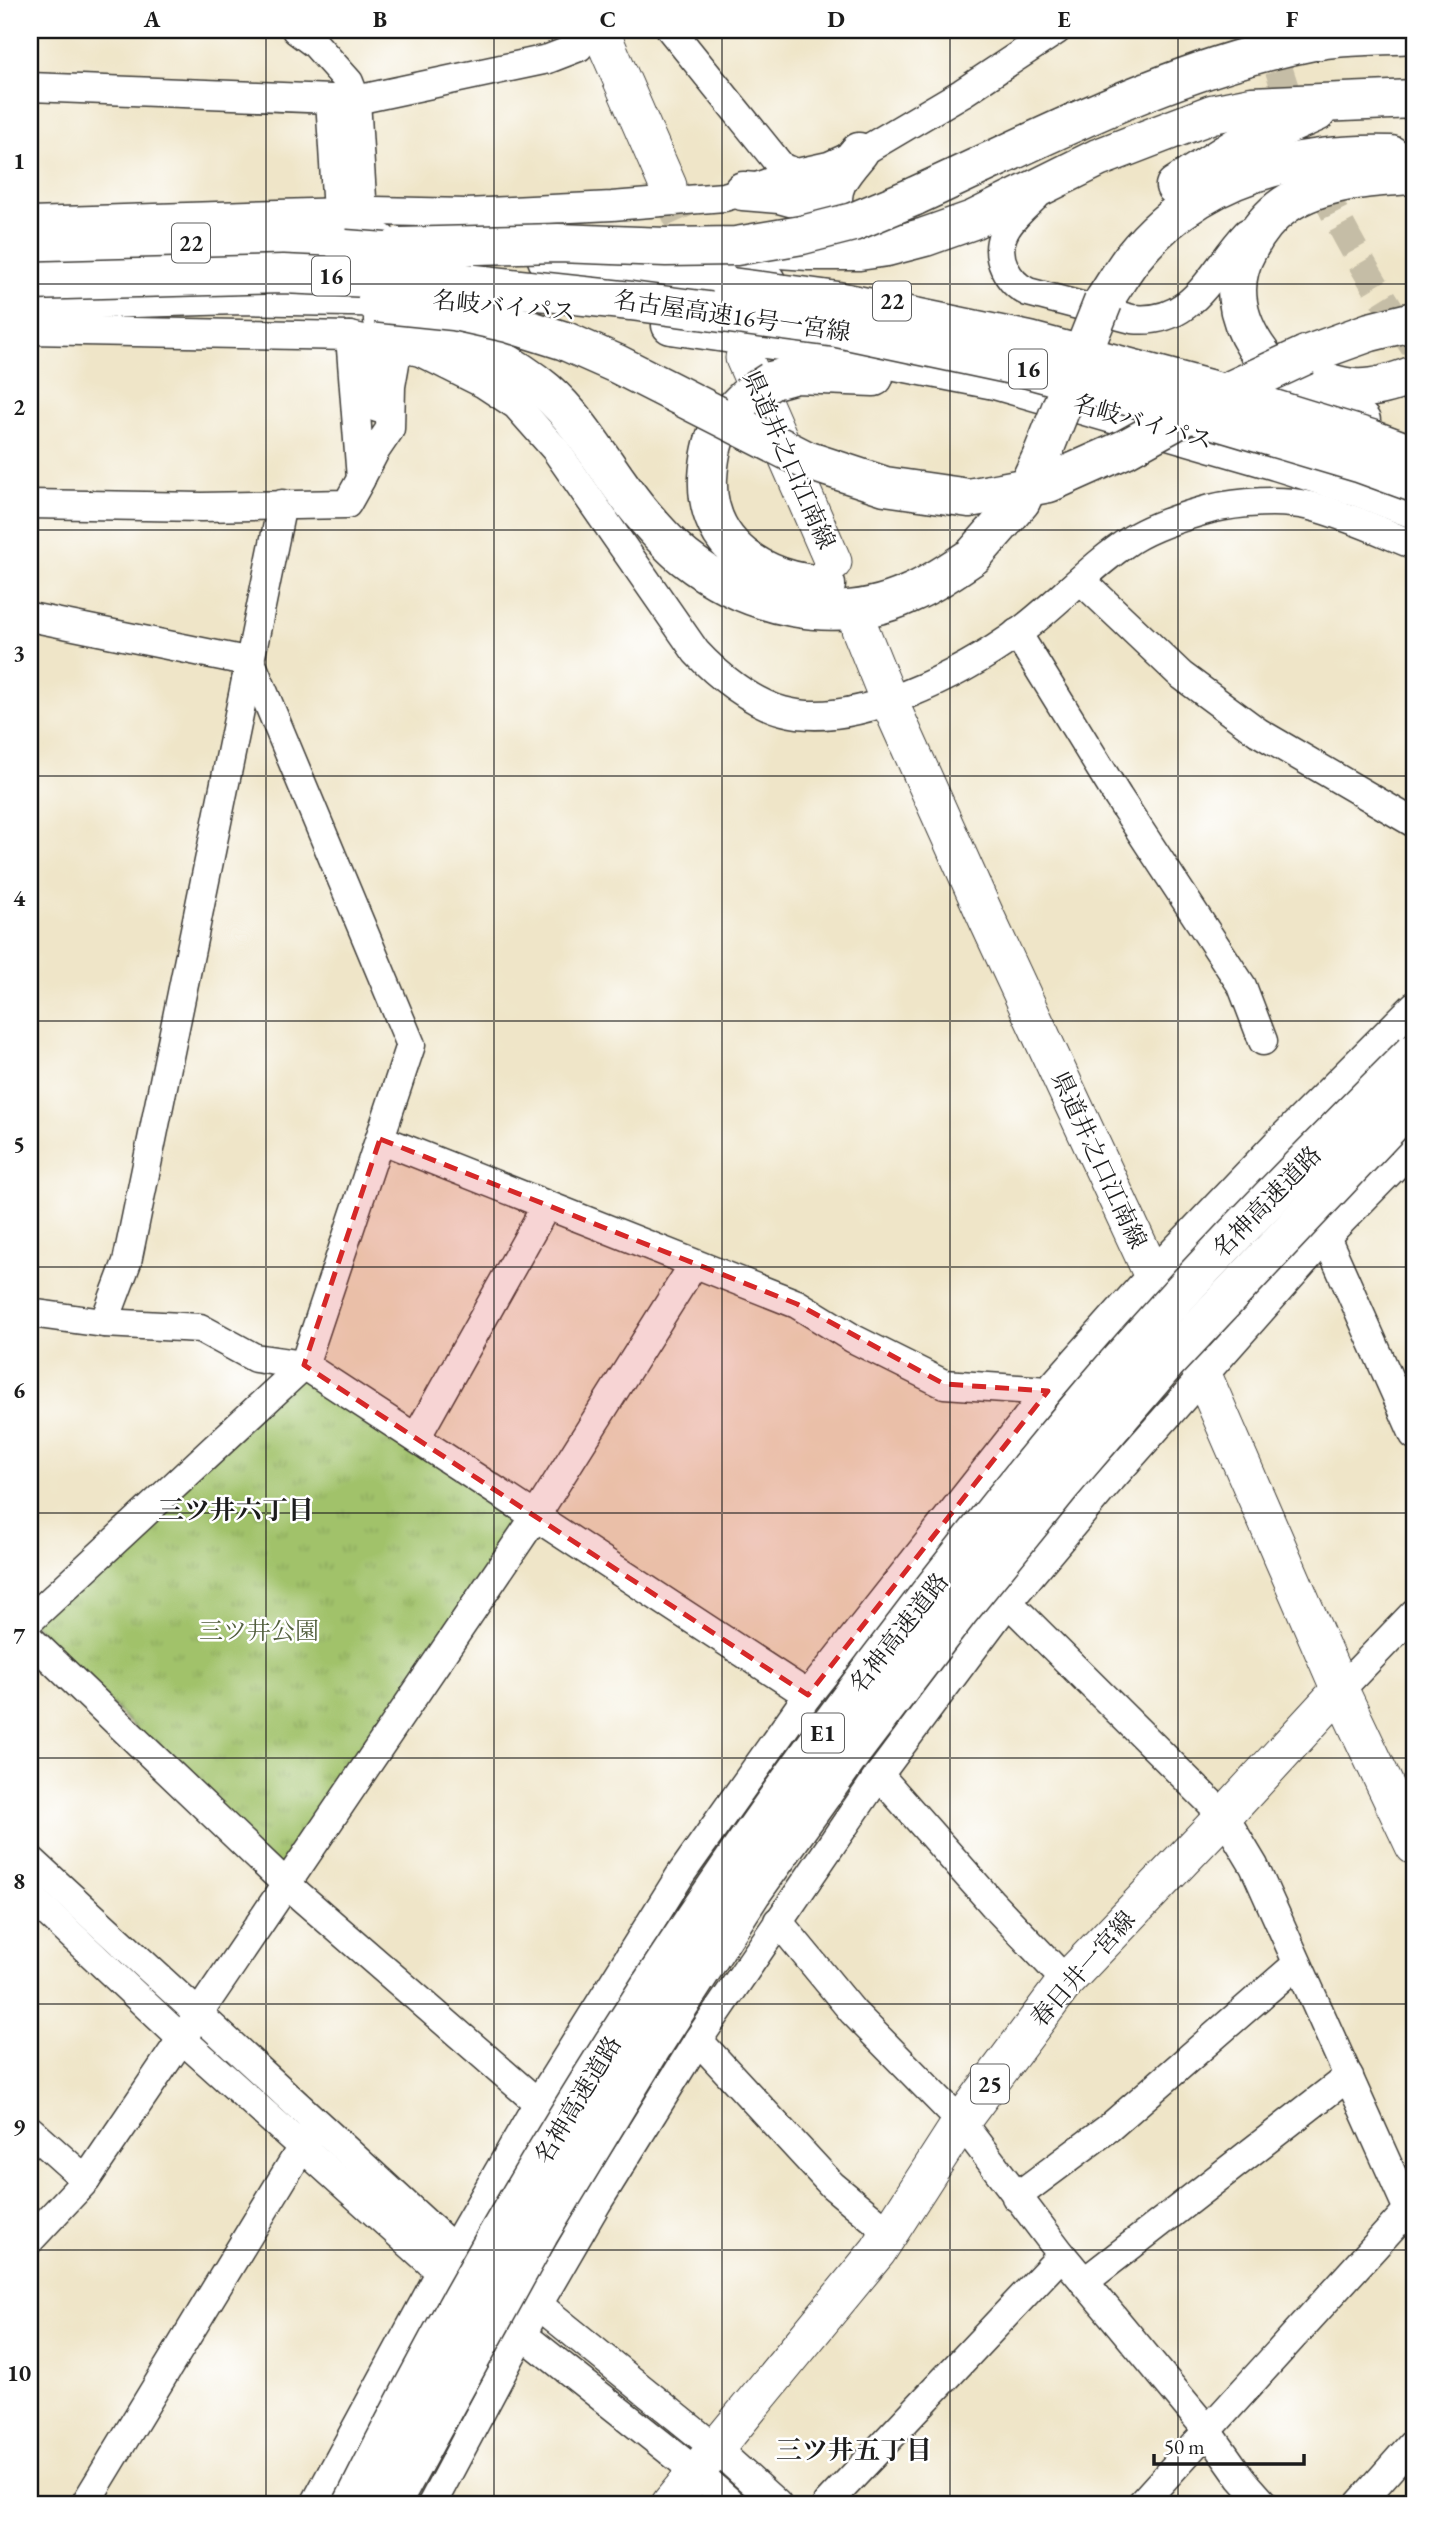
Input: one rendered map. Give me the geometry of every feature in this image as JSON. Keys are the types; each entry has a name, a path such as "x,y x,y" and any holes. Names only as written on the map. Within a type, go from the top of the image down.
{"highway":[{"path":"354,222 558,243 666,247 736,246 802,235 853,222 1182,77 1317,40 1414,34"},
{"path":"354,222 531,235 630,237 809,251 887,247 973,220 1098,158 1212,114 1252,106 1414,99"},
{"path":"239,295 436,328 505,361 547,391 582,429 642,514 683,557 727,586 757,598 798,608 834,611 867,607 907,595 942,578 967,545 1019,453 1093,299 1100,266 1125,232 1171,189 1235,148 1336,103"},
{"path":"832,211 832,192 842,172 859,152"},
{"path":"1093,299 1167,222 1208,193 1248,173 1291,162 1359,154 1414,155"},
{"path":"788,175 853,226 874,233 933,234"},
{"path":"1414,175 1368,177 1322,188 1286,204 1257,231 1242,260 1236,291 1242,322 1257,351 1274,371 1334,413 1414,439"},
{"path":"739,193 779,194 832,211"},
{"name":"名岐バイパス","path":"30,248 354,222 771,281 925,307 1196,373 1414,447"},
{"name":"名古屋高速16号一宮線","path":"30,253 261,247 354,222 461,258 838,301 1055,348 1209,389 1414,455"},
{"name":"名古屋高速16号一宮線","path":"30,281 283,274 456,282 631,301 837,328 1035,371 1204,417 1359,463 1414,483"},
{"path":"141,276 208,296 402,304 454,311 508,323 565,341 617,364 806,460 885,486 969,498 1049,483 1125,449 1235,388 1306,355 1370,332 1414,321"},
{"name":"名岐バイパス","path":"30,300 239,295 409,298 597,314 834,349 995,380 1276,461 1356,486 1414,509"},
{"path":"1257,351 1277,363 1345,389 1368,389 1388,385 1414,374"},
{"path":"967,545 889,578 848,586 800,583 767,572 746,559 722,533 709,502 708,467 719,430 754,379 796,374 995,380"},
{"name":"名神高速道路","path":"353,2504 380,2449 509,2214 624,2026 724,1874 827,1727 929,1593 1092,1393 1263,1203 1414,1052"},
{"name":"名神高速道路","path":"391,2504 539,2234 652,2047 752,1892 855,1748 977,1589 1062,1484 1166,1363 1414,1100"}],"main road":[{"path":"600,30 668,186"},
{"name":"県道井之口江南線","path":"754,379 833,562"},
{"name":"県道井之口江南線","path":"860,629 889,701 1152,1274 1203,1375 1340,1690"},
{"path":"1340,1690 1414,1846"},
{"name":"春日井一宮線","path":"670,2504 878,2252 961,2122 1066,1981 1340,1690"}],"street":[{"path":"296,30 315,44 349,82 354,222"},
{"path":"30,88 350,99 548,59 579,47 573,30"},
{"path":"671,30 788,175"},
{"path":"30,222 354,222 674,201 739,193 788,175 821,169 859,152 962,93 1057,30"},
{"path":"350,99 354,222"},
{"path":"739,193 753,165 754,147 746,122"},
{"path":"1047,185 1003,234 1004,267 1013,283 1027,292 1146,320 1162,318 1188,305 1200,294 1229,252 1247,233 1286,204"},
{"path":"30,330 350,336 386,349 419,352 441,362 484,384 516,405 555,449 696,652 710,667 742,691 782,711 814,716 861,709 889,701 983,658 1017,634 1132,539 1164,524 1213,508 1260,502 1309,506 1414,545"},
{"path":"350,336 360,479"},
{"path":"30,504 202,507 347,504 390,429 391,386 386,349"},
{"path":"104,1323 127,1262 282,504"},
{"path":"1081,580 1181,675 1258,732 1414,823"},
{"path":"30,617 251,662"},
{"path":"1017,634 1118,797 1242,986 1263,1041"},
{"path":"30,1620 304,1365 411,1045 251,662"},
{"path":"315,2504 440,2273 537,2103 681,1874 808,1695 1048,1391 1152,1274 1277,1143 1414,1006"},
{"path":"380,1139 797,1304 854,1339 944,1384 1048,1391"},
{"path":"439,2501 539,2303 597,2203 698,2040 880,1775 1008,1602 1100,1492 1326,1237 1414,1147"},
{"path":"416,1438 546,1206"},
{"path":"1326,1237 1413,1429"},
{"path":"30,2239 86,2180 535,1517 694,1264"},
{"path":"30,1313 104,1323 200,1328 255,1358 304,1365 808,1695"},
{"path":"1008,1602 1224,1816 1254,1866 1411,2217 1140,2504"},
{"path":"1340,1690 1414,1613"},
{"path":"30,1639 285,1883 537,2103"},
{"path":"880,1775 992,1903 1066,1981"},
{"path":"30,1859 197,2013 440,2273 523,2334 706,2460 777,2504"},
{"path":"30,1896 181,2038 309,2134 454,2249 539,2303 706,2460 732,2504"},
{"path":"778,1921 853,2012 961,2122 1062,2255 1208,2431 1241,2478 1264,2504"},
{"path":"1016,2197 1110,2127 1297,1964"},
{"path":"698,2040 832,2185 890,2233"},
{"path":"1084,2282 1349,2076"},
{"path":"30,2130 86,2180"},
{"path":"85,2504 309,2134"},
{"path":"827,2504 1062,2255"},
{"path":"1359,2504 1414,2442"}],"highlighted area":[{"path":"380,1139 797,1304 944,1384 1048,1391 808,1695 304,1365"}],"green space":[{"name":"三ツ井公園","path":"304,1365 535,1517 285,1883 30,1620"}],"waterway":[{"path":"30,1878 40,1887"},
{"path":"738,2492 753,2504"}],"tunnel":[{"path":"1266,30 1296,121 1323,188 1362,263 1414,347"},
{"path":"668,186 706,272"}],"district":[{"name":"三ツ井六丁目","path":"236,1510"},
{"name":"三ツ井五丁目","path":"854,2450"}]}
